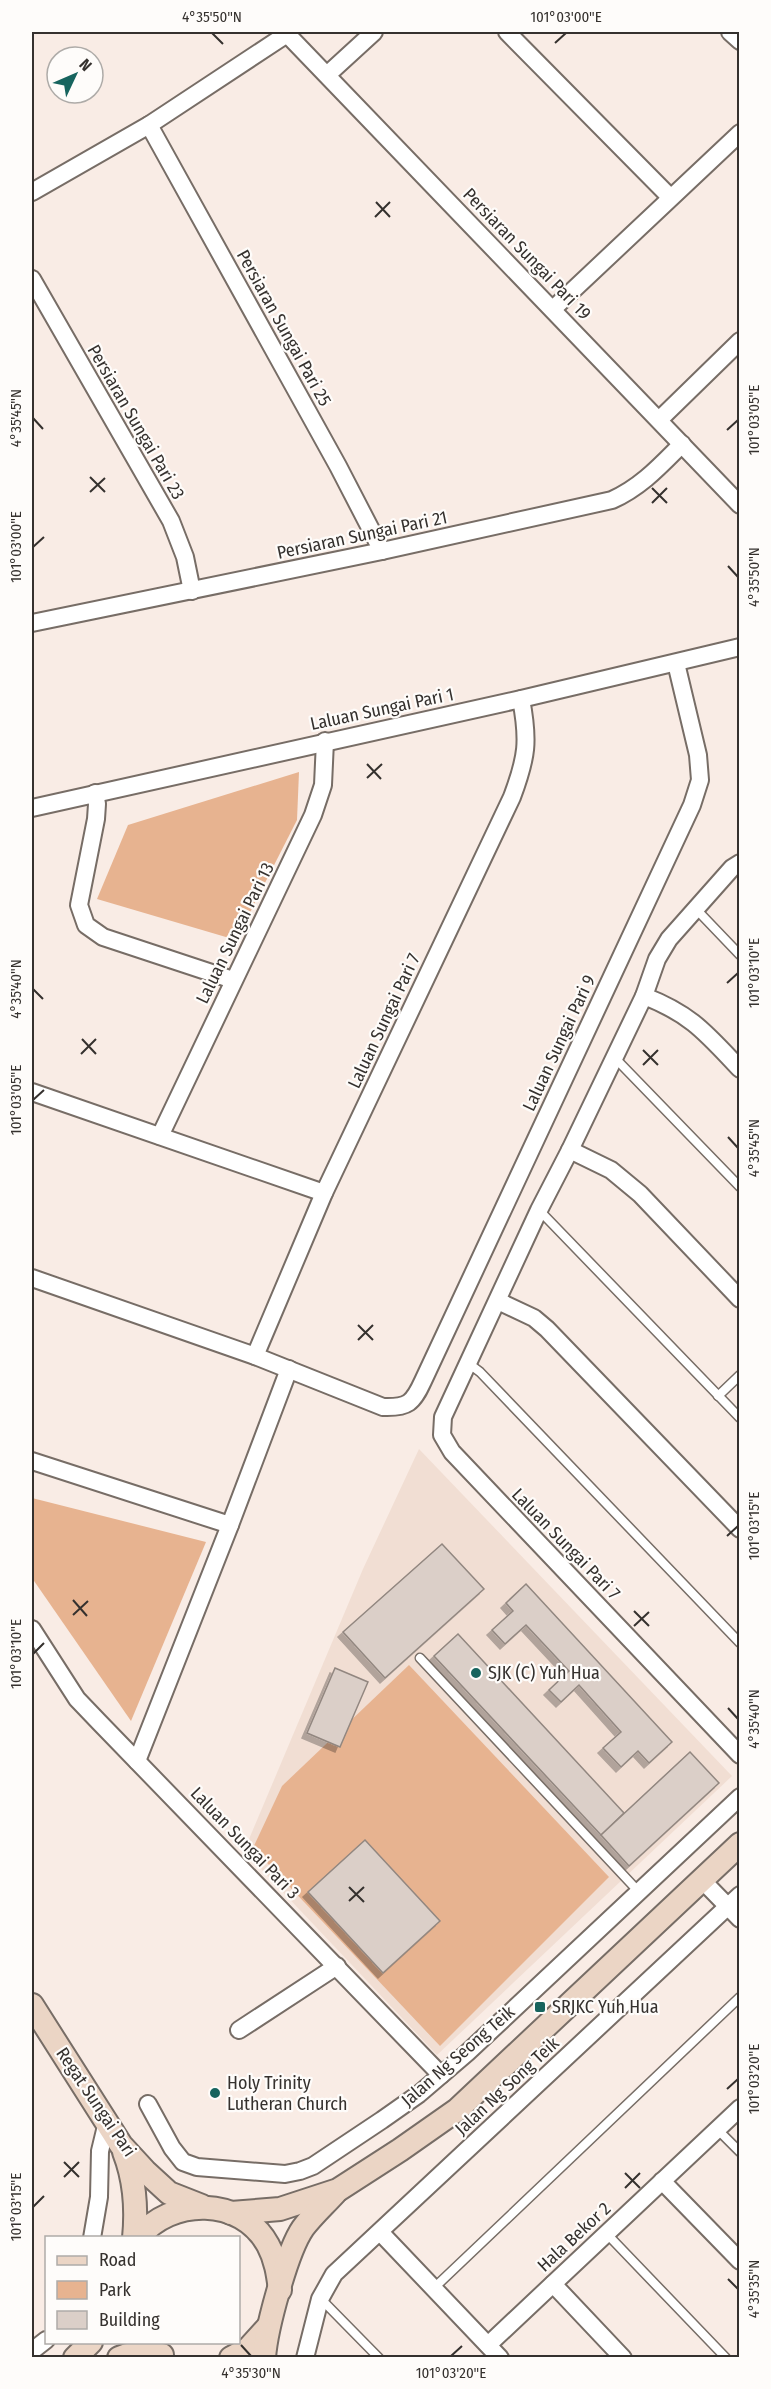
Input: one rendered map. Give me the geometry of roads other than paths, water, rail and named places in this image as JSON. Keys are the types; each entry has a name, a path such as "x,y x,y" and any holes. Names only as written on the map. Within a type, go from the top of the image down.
{"main road":[{"name":"Jalan Ng Seong Teik","path":"338,2190 460,2108 740,1844"},
{"name":"Regat Sungai Pari","path":"32,2005 121,2145 145,2171 169,2193 202,2206 231,2213"},
{"path":"121,2145 132,2172 136,2236"},
{"path":"231,2213 280,2209 338,2190"},
{"path":"264,2358 269,2326 291,2252 303,2229 338,2190"},
{"path":"138,2236 146,2227 163,2216 182,2208 202,2206"},
{"path":"231,2213 252,2225 267,2244 277,2266 280,2290"},
{"path":"231,2358 248,2349 269,2326"},
{"path":"75,2358 90,2344"},
{"path":"119,2358 159,2352"}],"street":[{"path":"327,75 374,32"},
{"path":"507,32 670,197"},
{"path":"730,32 740,40"},
{"path":"32,192 149,125 286,33"},
{"name":"Persiaran Sungai Pari 19","path":"286,33 740,505"},
{"name":"Persiaran Sungai Pari 25","path":"149,125 338,466 382,551"},
{"path":"553,309 740,132"},
{"name":"Persiaran Sungai Pari 23","path":"32,279 171,521 185,557 192,591"},
{"path":"659,420 740,341"},
{"name":"Persiaran Sungai Pari 21","path":"32,624 612,500 630,492 647,479 682,444"},
{"name":"Laluan Sungai Pari 1","path":"32,808 521,699 740,647"},
{"name":"Laluan Sungai Pari 9","path":"289,1369 383,1407 397,1408 408,1404 416,1395 692,805 700,780 698,754 676,663"},
{"name":"Laluan Sungai Pari 7","path":"255,1356 324,1193 512,797 524,764 526,735 521,699"},
{"name":"Laluan Sungai Pari 13","path":"160,1136 313,815 323,785 325,741"},
{"path":"95,793 96,819 79,905 86,925 102,937 233,980"},
{"path":"468,1364 539,1209 644,996 657,959 669,939 695,908 732,868 740,863"},
{"path":"644,996 686,1015 740,1069"},
{"path":"32,1092 324,1193"},
{"path":"570,1150 611,1170 640,1194 740,1299"},
{"path":"32,1278 289,1369 137,1761"},
{"path":"498,1301 534,1318 548,1329 740,1529"},
{"name":"Laluan Sungai Pari 7","path":"468,1364 443,1417 442,1435 452,1452 740,1755"},
{"path":"32,1461 230,1525"},
{"name":"Laluan Sungai Pari 3","path":"32,1629 77,1698 441,2075"},
{"name":"Jalan Ng Seong Teik","path":"148,2104 172,2148 183,2162 197,2167 285,2174 313,2166 382,2120 441,2075 740,1797"},
{"path":"702,1880 734,1901 740,1919"},
{"name":"Jalan Ng Song Teik","path":"305,2358 320,2299 334,2274 734,1901"},
{"path":"239,2030 337,1966"},
{"name":"Hala Bekor 2","path":"494,2351 553,2284 740,2108"},
{"path":"92,2236 99,2197 100,2151 107,2122"},
{"path":"662,2181 740,2261"},
{"path":"380,2232 494,2351"},
{"path":"553,2284 623,2358"},
{"path":"32,2351 45,2341"}],"lane":[{"path":"695,908 740,955"},
{"path":"613,1057 740,1187"},
{"path":"539,1209 740,1418"},
{"path":"468,1364 480,1372 740,1643"},
{"path":"718,1396 740,1375"},
{"path":"420,1658 639,1892"},
{"path":"434,2288 740,1997"},
{"path":"717,2129 740,2152"},
{"path":"607,2234 726,2358"},
{"path":"320,2299 378,2358"}],"place":[{"name":"SJK (C) Yuh Hua","path":"476,1673"},
{"name":"SRJKC Yuh Hua","path":"540,2007"},
{"name":"Holy Trinity Lutheran Church","path":"215,2093"}]}
